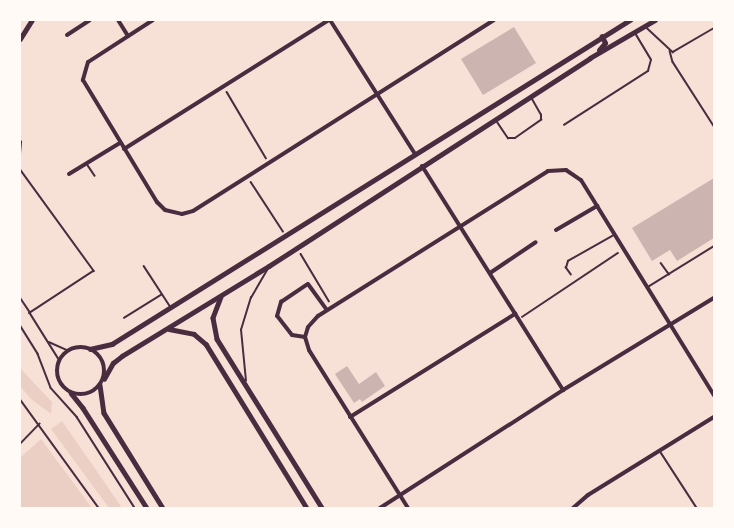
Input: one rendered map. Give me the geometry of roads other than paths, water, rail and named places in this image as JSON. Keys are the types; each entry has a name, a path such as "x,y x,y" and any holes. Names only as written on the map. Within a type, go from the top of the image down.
{"street":[{"path":"20,39 32,20"},
{"path":"67,34 90,20"},
{"path":"118,20 128,36"},
{"path":"153,20 93,58 83,74 85,86 161,206 176,214 193,211 494,20"},
{"path":"124,149 329,20 415,154"},
{"path":"147,508 83,408 60,381 60,361 69,351 76,348 90,349 112,344 630,20"},
{"path":"643,20 645,26"},
{"path":"69,392 89,394 100,385 113,363 122,356 269,266 590,58 656,20"},
{"path":"590,58 604,45 602,38"},
{"path":"69,174 120,143"},
{"path":"422,166 563,390"},
{"path":"408,508 309,350 305,337 310,323 548,171 566,170 581,180 714,395"},
{"path":"556,230 597,206"},
{"path":"490,273 536,242"},
{"path":"305,337 291,335 277,316 281,302 308,284 330,309"},
{"path":"222,295 213,318 218,339 322,508"},
{"path":"380,508 563,390 714,298"},
{"path":"350,417 514,314"},
{"path":"169,329 194,334 206,344 307,508"},
{"path":"90,349 101,359 105,368 104,379"},
{"path":"100,385 104,413 163,508"},
{"path":"573,508 588,495 714,417"}],"lane":[{"path":"645,26 670,51 673,62 714,126"},
{"path":"670,51 678,51 714,28"},
{"path":"564,125 648,71 651,60 635,32"},
{"path":"496,119 508,138 515,138 541,120 530,97"},
{"path":"20,154 21,142"},
{"path":"87,163 95,177"},
{"path":"20,169 94,271 30,313"},
{"path":"571,275 566,268 568,261 615,235"},
{"path":"648,287 714,246"},
{"path":"661,263 669,274"},
{"path":"144,266 171,308"},
{"path":"246,385 241,330 251,298 269,266"},
{"path":"124,318 162,294"},
{"path":"20,298 60,361"},
{"path":"48,342 69,351"},
{"path":"660,451 697,508"}]}
